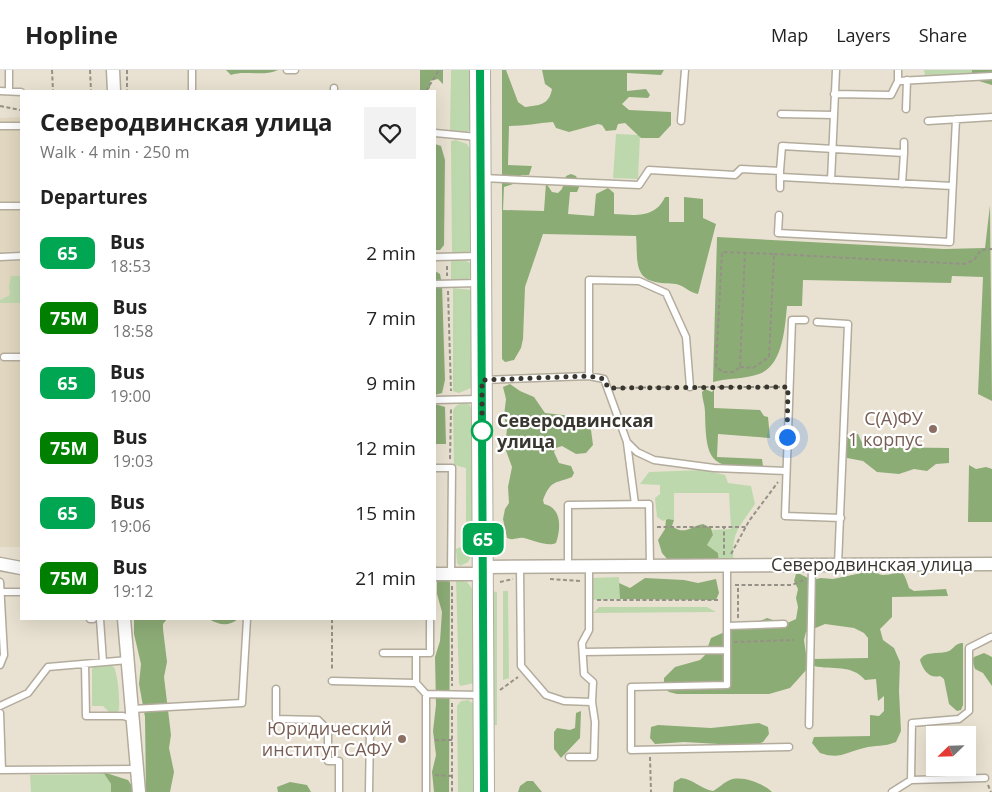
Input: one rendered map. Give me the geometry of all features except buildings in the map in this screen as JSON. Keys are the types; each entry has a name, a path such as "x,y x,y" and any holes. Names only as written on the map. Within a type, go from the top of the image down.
{"main road":[{"path":"480,70 482,389 492,692 484,792"}],"street":[{"path":"113,70 114,90"},
{"path":"0,564 20,568"},
{"name":"Северодвинская улица","path":"436,574 489,574 568,566 725,566 812,571 838,565 992,564"},
{"path":"124,620 139,792"}],"lane":[{"path":"9,70 9,92"},
{"path":"192,70 192,90"},
{"path":"287,70 295,70"},
{"path":"681,121 686,70"},
{"path":"831,180 836,70"},
{"path":"834,94 891,95 898,81 898,70"},
{"path":"974,70 975,78"},
{"path":"898,81 992,76"},
{"path":"906,109 907,80"},
{"path":"0,91 20,92"},
{"path":"0,96 9,92"},
{"path":"781,114 834,114"},
{"path":"928,121 992,117"},
{"path":"779,215 778,233 950,242 956,119"},
{"path":"0,126 20,126"},
{"path":"436,133 481,138"},
{"path":"902,184 904,142"},
{"path":"780,188 782,146 904,153"},
{"path":"481,178 639,186 649,170 734,175 740,168 831,180 952,186"},
{"path":"0,206 20,206"},
{"path":"0,257 20,256"},
{"path":"436,256 481,256"},
{"path":"589,376 589,280 639,281 666,293 686,337 690,386"},
{"path":"436,284 482,283"},
{"path":"804,320 792,320 788,387 785,516 841,518"},
{"path":"817,322 848,324 838,565"},
{"path":"4,357 20,357"},
{"path":"436,400 451,400 482,389 589,376 604,379 627,442 635,504"},
{"path":"627,442 637,452 654,460 714,468 786,471"},
{"path":"436,468 452,468 451,574"},
{"path":"568,566 568,504 649,504 650,566"},
{"path":"569,757 594,757 593,682 584,674 582,643 589,630 589,566"},
{"path":"725,566 728,585 727,685 631,687 631,750 789,747"},
{"path":"809,725 812,571"},
{"path":"520,572 521,666 546,695 564,701 592,702"},
{"path":"0,582 4,655 0,665"},
{"path":"0,592 20,592"},
{"path":"100,620 103,662"},
{"path":"85,664 86,716 123,716 242,703 247,620"},
{"path":"383,653 430,653 430,620"},
{"path":"727,626 784,624"},
{"path":"911,780 912,723 959,719 969,711 969,648 991,637"},
{"path":"583,652 727,650"},
{"path":"416,653 416,683 426,694 426,792"},
{"path":"0,706 28,693 48,667 128,660"},
{"path":"332,681 416,683"},
{"path":"276,689 276,719 318,720 328,730 328,761 339,761 339,792"},
{"path":"426,694 492,692"},
{"path":"0,713 1,770 137,769"},
{"path":"328,730 370,729 369,792"},
{"path":"892,792 911,780 985,778"}],"path":[{"path":"52,70 53,90"},
{"path":"90,70 90,90"},
{"path":"127,70 127,90"},
{"path":"427,90 439,70"},
{"path":"0,106 20,110"},
{"path":"745,252 740,366 734,372 723,372 716,367 722,252 745,252 964,264 974,260 981,250 992,249"},
{"path":"740,366 754,368 769,357 774,254"},
{"path":"443,468 450,462 451,400 447,256"},
{"path":"608,388 690,386 788,387"},
{"path":"725,566 746,527 786,471"},
{"path":"649,527 746,527"},
{"path":"724,527 725,566"},
{"path":"728,585 792,585 812,571"},
{"path":"489,574 520,572"},
{"path":"451,574 452,792"},
{"path":"550,580 579,581 589,600 728,600"},
{"path":"738,585 738,625"},
{"path":"332,620 332,681"},
{"path":"727,642 794,640"},
{"path":"492,692 526,672"},
{"path":"427,740 453,740"},
{"path":"650,750 651,792"},
{"path":"426,774 452,776"}],"shaded area":[{"path":"20,117 20,547 0,547 0,118"}],"green space":[{"path":"226,70 278,70 266,73 231,75"},
{"path":"420,70 443,70 443,84 438,79 430,81 430,88 428,90 420,90"},
{"path":"451,70 472,70 473,126 465,134 450,132"},
{"path":"502,70 506,70 518,102 525,107 543,103 551,94 552,89 545,84 542,70 664,70 661,75 627,73 627,91 646,89 650,95 648,98 629,97 622,104 629,110 671,112 671,125 659,138 641,138 625,123 618,124 616,130 606,131 602,125 598,124 569,132 556,128 553,122 509,126 508,165 532,166 529,175 521,175 516,183 504,187 503,210 544,211 546,183 552,192 558,193 562,189 566,176 571,174 576,176 580,185 577,192 570,192 568,214 594,216 596,194 608,188 614,193 614,214 636,215 650,212 661,204 665,197 669,197 669,222 684,222 684,197 703,199 703,218 716,224 698,294 676,284 658,283 646,278 639,269 636,236 543,234 525,287 521,348 514,360 505,362 502,359"},
{"path":"924,70 972,70 972,74 925,76"},
{"path":"972,70 992,70 992,85 979,81 972,74"},
{"path":"616,134 640,135 638,179 613,178"},
{"path":"456,140 467,144 473,155 473,250 465,253 452,252 451,141"},
{"path":"436,144 441,146 445,160 444,245 440,250 436,250"},
{"path":"990,205 992,401 978,394 983,277 952,276 951,283 803,280 802,306 787,306 784,335 778,355 767,370 748,377 713,382 717,237 944,249 985,248"},
{"path":"451,261 466,261 473,264 473,276 468,279 451,279"},
{"path":"436,272 440,274 442,285 445,380 442,393 436,395"},
{"path":"11,276 20,276 20,303 0,303 0,300 10,295"},
{"path":"453,288 472,290 473,384 471,388 459,393 453,391"},
{"path":"510,384 534,397 545,413 581,417 591,430 593,445 586,453 576,454 562,446 556,448 554,452 559,463 571,466 574,473 572,477 551,486 543,500 544,504 554,510 559,519 558,537 556,543 553,544 545,544 524,538 507,538 503,519 505,509 509,503 508,487 512,467 505,448 507,428 504,416 506,399 503,387"},
{"path":"705,389 712,392 714,389 714,408 760,410 764,416 768,417 770,438 718,434 717,457 762,459 763,466 731,466 721,464 714,459 707,441 702,392"},
{"path":"436,404 445,407 446,444 436,444"},
{"path":"469,404 474,414 473,553 468,562 460,566 457,563 456,549 466,545 466,468 454,465 453,410 457,405"},
{"path":"848,434 858,434 863,445 873,443 874,447 949,448 949,463 936,464 927,471 914,469 899,474 877,472 863,461 847,458 845,436"},
{"path":"969,465 976,469 986,467 992,469 992,522 968,522"},
{"path":"704,470 725,475 728,483 751,486 755,504 737,531 733,544 734,563 719,563 718,553 707,545 713,535 712,530 731,529 729,493 674,493 674,520 663,521 657,517 655,498 660,494 660,485 640,484 649,472"},
{"path":"666,520 674,520 672,526 681,530 688,530 703,524 711,528 713,535 707,545 718,553 719,563 668,560 662,553 658,540 665,529"},
{"path":"871,571 883,575 902,572 909,588 914,591 946,589 948,596 892,597 892,617 880,629 883,640 894,648 900,662 901,731 896,742 868,747 838,756 820,753 812,743 814,737 870,736 870,715 879,716 884,711 884,696 878,701 876,679 865,680 854,672 841,668 814,666 813,659 868,658 868,638 864,633 854,628 825,624 806,632 804,640 808,668 790,688 769,694 677,694 669,692 664,687 664,678 675,667 700,660 705,655 711,638 734,628 741,621 760,621 767,618 785,624 796,619 798,589 794,581 796,574 812,580 821,578 833,579"},
{"path":"619,577 620,599 593,600 592,578"},
{"path":"645,578 684,580 698,583 716,579 719,593 716,600 620,599 619,583 630,588"},
{"path":"437,579 449,580 450,583 449,792 434,792 432,772 436,755 433,731 436,705 435,657 440,641 442,612 437,594"},
{"path":"456,580 467,582 474,591 474,683 461,686 459,684"},
{"path":"491,591 497,592 497,725 492,725"},
{"path":"503,591 508,591 509,678 503,680"},
{"path":"599,607 707,607 716,612 593,613"},
{"path":"134,620 166,620 163,624 167,662 164,677 171,735 169,748 174,772 170,792 146,792 145,717 139,684 141,664 134,634"},
{"path":"211,620 236,620 231,623 216,623"},
{"path":"963,643 963,705 961,710 957,711 949,704 944,679 927,673 920,660 925,655 943,653"},
{"path":"984,653 992,657 992,686 983,673 975,669 972,660 974,657"},
{"path":"108,664 114,667 118,682 119,710 115,714 110,713 103,706 92,706 92,669 95,665"},
{"path":"468,700 474,704 475,792 458,792 457,706 461,701"},
{"path":"581,711 580,738 561,758 554,749 554,732 557,728 570,730 575,728 576,713"},
{"path":"759,723 768,727 769,734 763,742 753,746 684,742 655,744 650,738 651,727 658,725 711,728"},
{"path":"103,772 111,784 111,792 31,792 30,775 99,774"},
{"path":"103,772 128,780 136,792 111,792 111,784"},
{"path":"681,778 713,791 730,780 746,779 758,783 772,792 673,792 674,782"},
{"path":"527,781 533,781 542,792 518,792 520,786"},
{"path":"290,782 307,785 311,792 278,792 277,787"}],"bus line":[{"name":"65","path":"480,70 484,792"}],"place":[{"name":"С(А)ФУ 1 корпус","path":"933,429"},
{"name":"Северодвинская улица","path":"482,431"},
{"name":"Юридический институт САФУ","path":"402,739"}],"route":[{"path":"482,431 482,380 589,376 604,379 608,388 690,386 788,387 787,437"}]}
